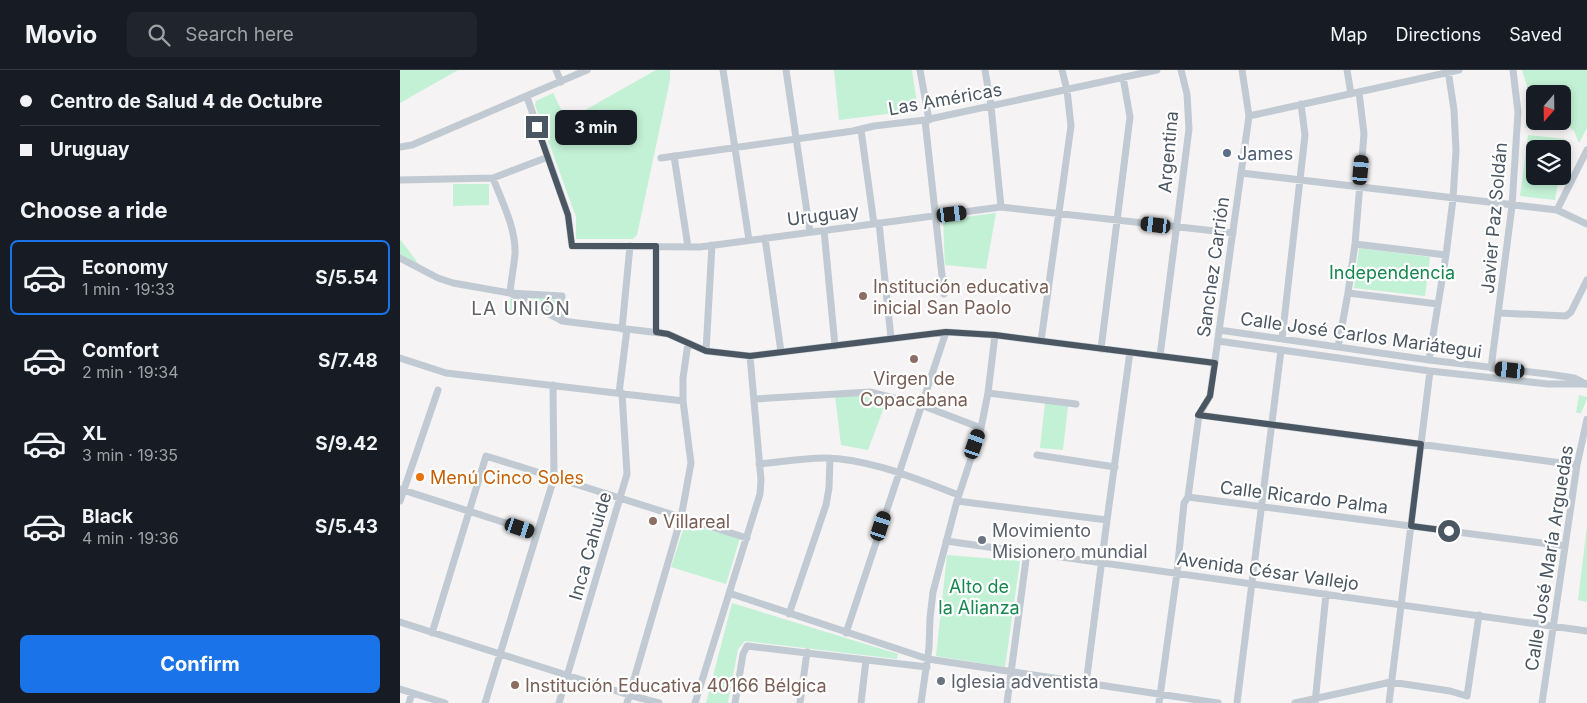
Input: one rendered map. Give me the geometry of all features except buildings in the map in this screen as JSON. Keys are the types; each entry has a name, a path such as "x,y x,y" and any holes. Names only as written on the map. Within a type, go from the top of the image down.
{"street":[{"path":"556,70 561,82"},
{"path":"400,147 412,145 587,70"},
{"path":"723,70 749,240"},
{"path":"786,70 810,232"},
{"path":"920,70 927,120 944,294"},
{"path":"985,70 991,106 1001,207"},
{"path":"1041,341 1071,126 1067,90 1062,70"},
{"name":"Las Américas","path":"662,158 927,120 1157,70"},
{"name":"Argentina","path":"1160,356 1189,129 1186,94 1181,70"},
{"name":"Sanchez Carrión","path":"1159,703 1184,503 1188,497 1198,415 1210,396 1249,116 1242,70"},
{"path":"1347,70 1351,94"},
{"path":"1249,116 1459,70"},
{"name":"Javier Paz Soldán","path":"1491,368 1512,206 1518,112 1513,70"},
{"path":"1429,360 1453,199 1456,151 1454,110 1448,71"},
{"path":"1101,349 1130,117 1123,78"},
{"path":"1338,347 1355,244 1364,134 1359,92"},
{"name":"Uruguay","path":"527,97 568,215 572,246 688,247 712,245 1001,207 1233,233"},
{"path":"1282,339 1305,135 1301,104"},
{"path":"861,130 877,224 891,338"},
{"path":"1557,210 1587,150"},
{"path":"674,156 688,247"},
{"path":"400,180 493,178 548,157"},
{"path":"1241,173 1557,210 1587,224"},
{"path":"493,178 511,224 515,252 510,293"},
{"path":"824,230 835,346"},
{"path":"765,238 781,352"},
{"path":"1355,244 1446,255"},
{"path":"706,351 712,245"},
{"name":"Inca Cahuide","path":"559,703 626,474 620,393 630,246"},
{"path":"656,246 656,332"},
{"path":"400,258 438,278 453,283 510,293 562,296 562,321"},
{"path":"1499,313 1566,316 1571,312 1587,280"},
{"path":"510,293 562,321 668,334 706,351 750,356 946,332 995,335 1215,363"},
{"path":"1348,293 1438,304"},
{"name":"Calle José Carlos Mariátegui","path":"1219,330 1429,360 1574,378 1587,384"},
{"path":"846,633 946,332"},
{"path":"921,703 927,663 933,592 958,498 981,428 988,392 995,335"},
{"name":"Calle José Carlos Mariátegui","path":"1218,341 1430,371 1548,384 1587,384"},
{"path":"626,703 681,518 691,462 683,400 683,378 688,343"},
{"path":"1237,703 1281,350"},
{"path":"1086,684 1106,520 1130,352"},
{"path":"695,703 760,494 750,356"},
{"path":"400,358 446,373 683,400"},
{"path":"1388,703 1430,371"},
{"path":"484,703 554,478 553,386"},
{"path":"400,501 402,490 438,390"},
{"path":"754,398 870,392 921,405 981,428"},
{"path":"988,392 1076,404"},
{"path":"1198,415 1577,465"},
{"name":"Calle José María Arguedas","path":"1542,703 1577,465 1587,418"},
{"path":"1037,454 1115,467"},
{"path":"432,633 486,456 746,538"},
{"path":"759,464 830,458 853,460 898,473 958,498 1106,520"},
{"path":"788,614 826,506 830,458"},
{"path":"402,490 537,533"},
{"name":"Calle Ricardo Palma","path":"1188,497 1565,546"},
{"name":"Avenida César Vallejo","path":"946,541 1587,631"},
{"path":"1007,703 1027,552"},
{"path":"729,594 846,633 927,663"},
{"path":"1316,700 1326,594"},
{"path":"1295,703 1316,700 1391,682 1450,691 1467,696 1479,615"},
{"path":"400,622 659,703"},
{"path":"735,703 742,654 748,646 866,660 927,663 1011,673 1218,703"},
{"path":"800,703 807,652"},
{"path":"861,703 866,660"},
{"path":"400,689 445,703"},
{"path":"409,703 412,693"}],"green space":[{"path":"400,70 458,70 400,103"},
{"path":"656,70 670,70 670,80 637,235 633,239 576,239 576,217 535,105 536,101 553,93 563,113 571,118"},
{"path":"834,70 912,70 918,110 839,120"},
{"path":"1522,70 1587,70 1587,128 1579,143 1571,128 1571,85 1527,85"},
{"path":"1528,135 1565,139 1565,140 1527,140"},
{"path":"1526,150 1526,185 1558,185 1555,200 1520,196"},
{"path":"453,184 489,184 489,205 453,206"},
{"path":"996,213 986,269 945,265 943,220"},
{"path":"400,239 423,270 400,255"},
{"name":"Independencia","path":"1359,248 1430,257 1425,296 1354,288"},
{"path":"524,295 559,300 558,313"},
{"path":"510,298 540,316 510,310"},
{"path":"859,395 886,402 868,450 841,445 835,396"},
{"path":"1579,395 1587,397 1587,399 1581,413 1576,413"},
{"path":"1045,403 1068,406 1063,450 1040,448"},
{"path":"685,524 740,538 726,584 671,567"},
{"path":"1587,526 1587,602 1578,600"},
{"name":"Alto de la Alianza","path":"947,555 1020,561 1005,667 936,656"},
{"path":"732,603 898,654 897,659 745,641 738,649 728,703 706,703"}],"place":[{"name":"James","path":"1227,153"},
{"name":"Institución educativa inicial San Paolo","path":"863,296"},
{"name":"Virgen de Copacabana","path":"914,359"},
{"name":"Menú Cinco Soles","path":"420,477"},
{"name":"Villareal","path":"653,521"},
{"name":"Movimiento Misionero mundial","path":"982,540"},
{"name":"Iglesia adventista","path":"941,681"},
{"name":"Institución Educativa 40166 Bélgica","path":"515,685"}],"district":[{"name":"LA UNIÓN","path":"521,308"}],"route":[{"path":"537,127 568,215 572,246 656,246 656,332 668,334 706,351 750,356 946,332 995,335 1215,363 1210,396 1198,415 1421,444 1411,526 1449,531"}]}
